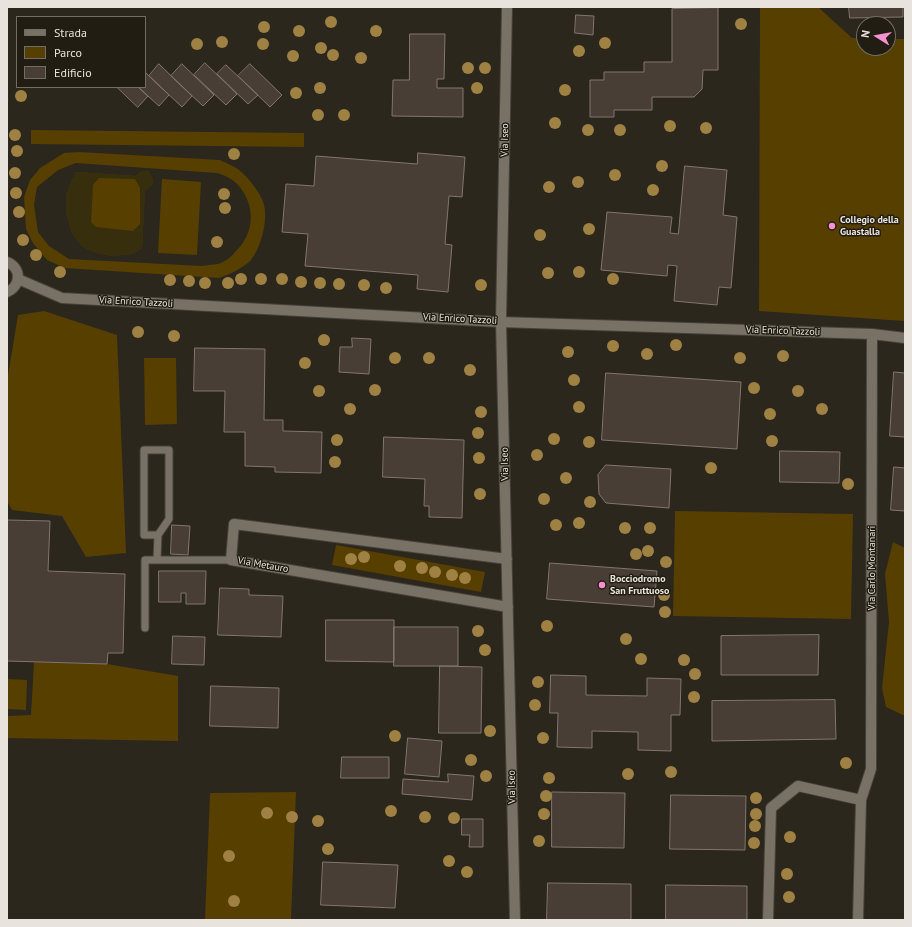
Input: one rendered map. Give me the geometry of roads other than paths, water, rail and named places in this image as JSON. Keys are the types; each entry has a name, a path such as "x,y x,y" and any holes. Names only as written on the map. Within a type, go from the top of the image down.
{"street":[{"name":"Via Iseo","path":"507,7 502,322 515,920"},
{"path":"7,292 14,288 18,279 18,272 8,261"},
{"name":"Via Enrico Tazzoli","path":"18,279 62,298 502,322 872,334 905,338"},
{"name":"Via Carlo Montanari","path":"858,920 861,800 871,769 872,334"},
{"name":"Via Metauro","path":"507,559 234,524 231,560 508,607"},
{"path":"768,920 771,808 798,786 861,800"}],"lane":[{"path":"157,560 158,535 169,519 169,450 144,450 144,536 158,535"},
{"path":"145,628 145,560 231,560"}],"place":[{"name":"Collegio della Guastalla","path":"832,226"},
{"name":"Bocciodromo San Fruttuoso","path":"602,585"}]}
